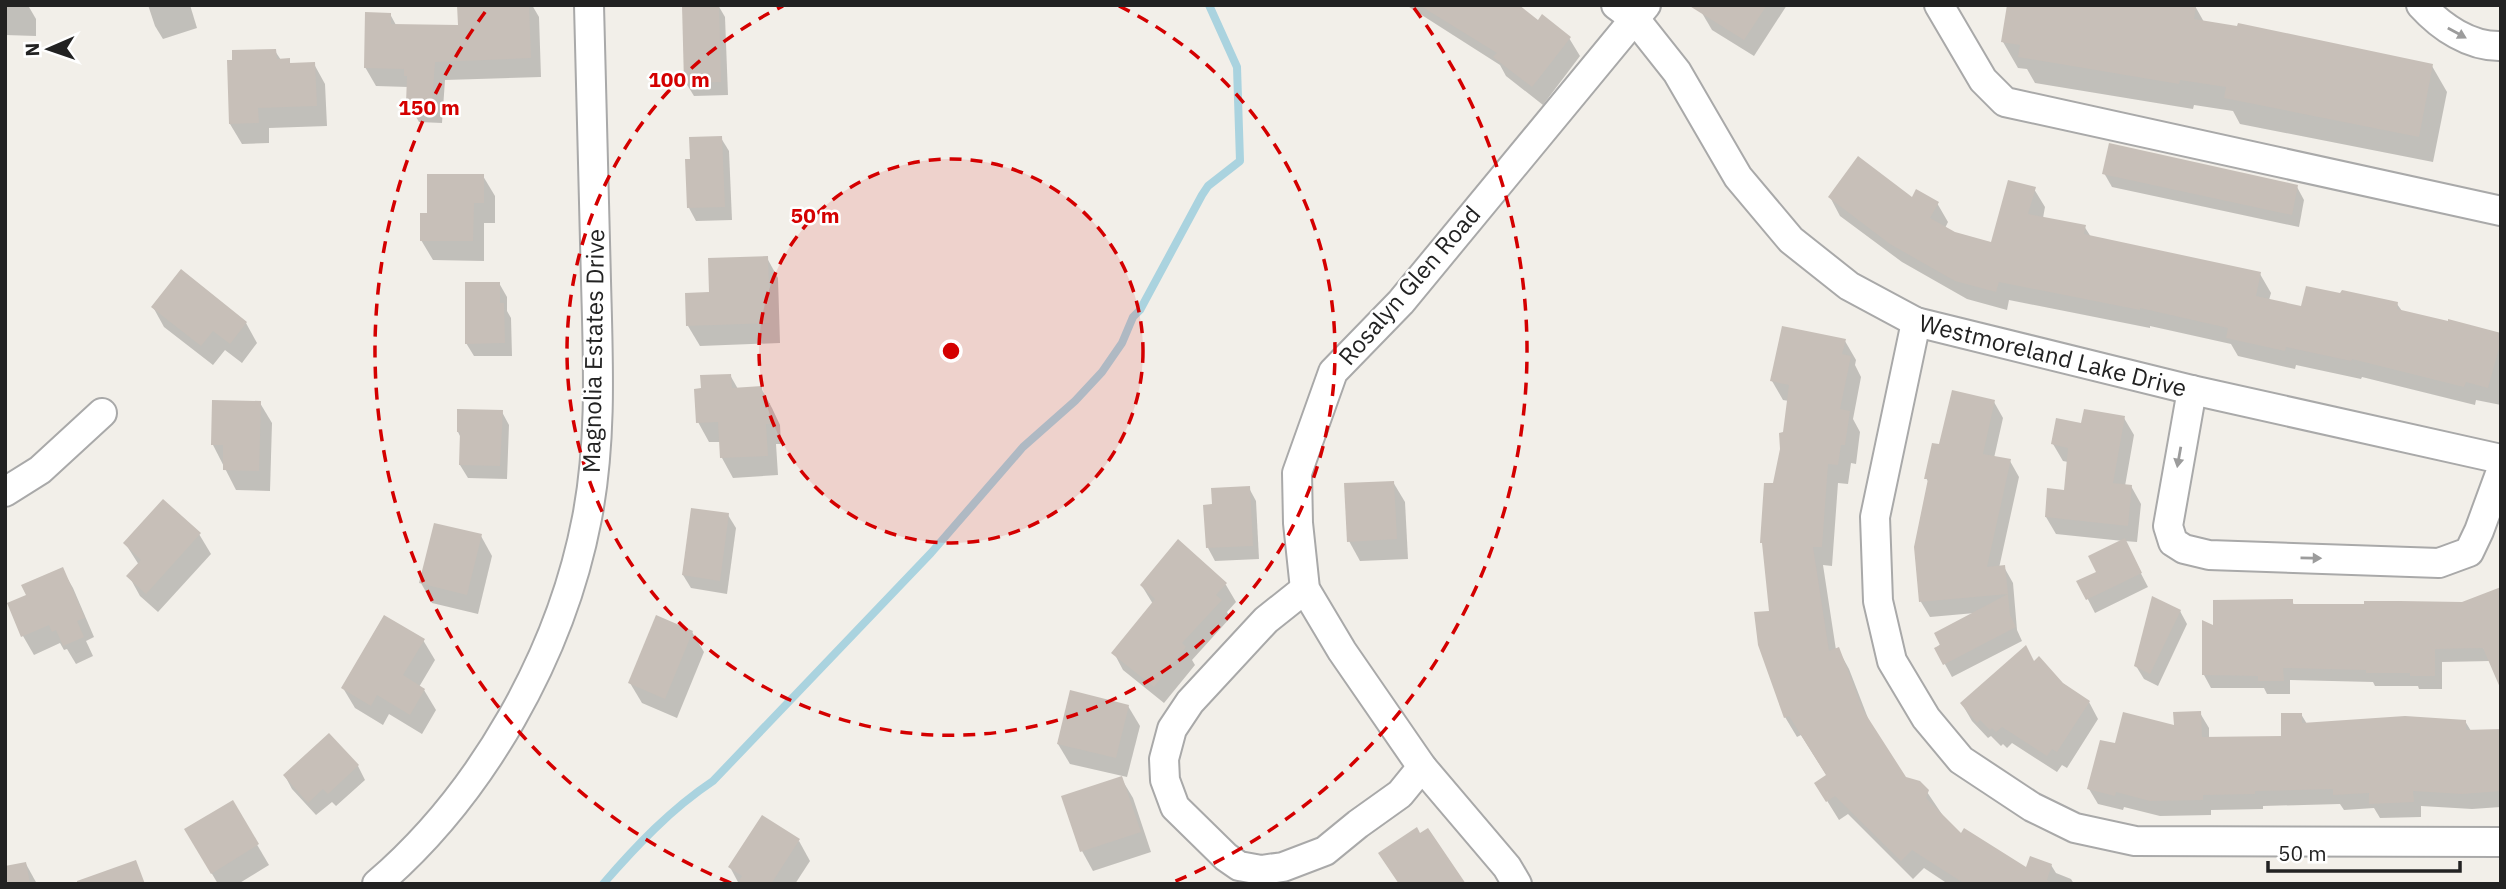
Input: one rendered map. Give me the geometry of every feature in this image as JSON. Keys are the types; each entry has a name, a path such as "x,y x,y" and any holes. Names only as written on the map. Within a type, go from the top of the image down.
{"street":[{"name":"Magnolia Estates Drive","path":"377,884 442,819 509,724 527,691 569,592 587,518 596,447 598,371 589,5"},
{"path":"1939,5 1983,79 2005,102 2501,211"},
{"path":"2421,5 2433,19 2479,45 2501,47"},
{"name":"Westmoreland Lake Drive","path":"1632,10 1677,72 1738,177 1791,240 1849,286 1916,322 2192,390 2501,459"},
{"name":"Rosalyn Glen Road","path":"1517,884 1507,867 1422,767 1342,650 1305,589 1298,523 1297,473 1333,372 1401,302 1632,10"},
{"path":"1916,322 1875,517 1878,601 1892,661 1926,718 1961,760 2032,807 2075,828 2135,841 2501,842"},
{"path":"2192,390 2168,527 2173,542 2184,549 2209,555 2439,563 2469,552 2501,471"},
{"path":"5,492 40,470 102,413"},
{"path":"1305,589 1266,620 1190,702 1172,729 1164,759 1165,780 1175,807 1239,866 1261,870 1283,867 1325,851 1400,794 1422,767"}],"building":[{"path":"457,5 529,5 531,58 435,62 432,104 406,104 407,76 404,76 404,69 364,68 365,12 391,13 391,24 458,25"},
{"path":"682,5 719,5 721,82 684,83"},
{"path":"1419,5 1519,5 1538,20 1542,14 1571,37 1532,87 1493,57 1497,53"},
{"path":"1688,5 1767,5 1744,40"},
{"path":"2007,5 2196,5 2194,19 2237,26 2238,23 2433,64 2419,137 2224,98 2226,87 2180,80 2179,84 2018,57 2020,45 2001,42"},
{"path":"276,49 277,59 290,58 290,63 315,62 317,106 258,108 259,123 229,124 227,60 232,60 232,50"},
{"path":"722,136 725,207 687,208 685,159 690,159 689,137"},
{"path":"2109,143 2298,185 2292,215 2102,174"},
{"path":"1858,156 1912,197 1916,189 1939,202 1930,218 1955,232 1991,242 2008,180 2036,187 2028,214 2086,225 2084,234 2261,272 2256,296 2301,306 2306,286 2340,293 2342,290 2398,302 2397,309 2501,333 2488,388 2466,382 2464,387 2352,359 2351,361 2286,347 2285,351 2226,338 2228,328 2140,308 1999,282 1996,292 1955,281 1890,244 1828,197"},
{"path":"427,174 484,174 484,203 474,203 473,241 420,241 420,213 427,213"},
{"path":"768,256 770,323 686,326 685,293 709,292 708,258"},
{"path":"181,269 247,322 230,344 213,331 201,346 151,307"},
{"path":"465,282 500,282 500,303 504,303 505,343 465,344"},
{"path":"1782,326 1846,339 1842,354 1851,356 1840,409 1850,411 1845,445 1841,445 1838,465 1828,464 1822,547 1813,547 1829,651 1839,647 1863,710 1906,777 1920,781 1929,790 1926,798 1961,833 1964,828 2026,867 2030,856 2052,864 2047,880 2053,884 1965,884 1912,850 1901,861 1835,796 1826,802 1814,783 1826,775 1789,716 1784,718 1758,645 1754,612 1769,611 1760,543 1764,483 1773,483 1780,449 1779,433 1783,432 1789,385 1770,381"},
{"path":"731,374 732,388 762,386 763,403 770,403 771,424 766,424 768,456 720,458 718,422 696,423 694,389 701,388 700,375"},
{"path":"1952,390 1995,400 1983,454 2011,459 1987,567 2005,565 2008,594 1919,602 1914,547 1928,479 1924,479 1932,443 1939,444"},
{"path":"212,400 261,401 259,471 223,470 223,445 211,445"},
{"path":"457,409 503,410 500,466 459,465 460,432 457,432"},
{"path":"2084,409 2125,416 2113,483 2132,485 2128,526 2045,517 2047,488 2064,490 2068,448 2051,444 2056,418 2081,423"},
{"path":"1394,481 1397,539 1347,542 1344,483"},
{"path":"1250,486 1253,546 1206,548 1203,505 1212,504 1211,488"},
{"path":"163,499 201,533 146,594 126,576 141,560 123,543"},
{"path":"691,508 729,513 720,581 682,575"},
{"path":"434,523 482,534 467,595 419,583"},
{"path":"2125,538 2142,573 2086,600 2076,581 2096,572 2088,556"},
{"path":"1178,539 1227,583 1216,595 1222,600 1182,643 1186,647 1154,687 1111,653 1155,599 1140,585"},
{"path":"63,567 85,618 77,621 84,637 63,646 56,630 52,632 49,625 21,637 7,603 26,595 21,585"},
{"path":"2501,587 2501,690 2483,648 2435,649 2435,676 2366,673 2366,670 2283,668 2284,681 2258,681 2258,676 2202,675 2202,620 2213,625 2213,600 2293,599 2293,604 2364,604 2364,601 2462,602"},
{"path":"2008,594 2010,615 2016,627 1943,665 1934,648 1940,645 1934,633"},
{"path":"2152,596 2181,610 2150,674 2134,666"},
{"path":"384,615 425,639 403,675 425,689 410,715 377,695 371,706 341,688"},
{"path":"656,615 693,631 665,699 628,683"},
{"path":"2026,645 2034,661 2039,656 2063,683 2090,701 2057,752 2052,749 2047,756 2002,727 1996,732 1980,720 1977,723 1960,703"},
{"path":"1070,690 1129,705 1116,758 1057,744"},
{"path":"2201,711 2202,737 2281,736 2281,713 2302,713 2302,723 2405,716 2466,720 2466,730 2501,729 2501,791 2462,794 2413,791 2414,802 2369,804 2369,793 2333,795 2333,789 2255,791 2255,794 2203,795 2203,800 2150,801 2116,792 2115,796 2087,789 2100,740 2115,743 2123,712 2174,725 2173,712"},
{"path":"329,733 359,765 328,794 323,789 308,803 283,775"},
{"path":"1122,776 1141,832 1080,852 1061,796"},
{"path":"233,800 259,844 211,874 184,829"},
{"path":"762,815 800,839 771,884 737,884 742,876 728,867"},
{"path":"1417,827 1420,833 1428,828 1466,884 1399,884 1378,853"},
{"path":"136,860 145,884 77,884 77,881"},
{"path":"26,862 30,884 7,884 5,866"}],"waterway":[{"path":"603,884 655,829 713,781 931,553 1023,447 1075,401 1102,372 1122,343 1133,317 1140,310 1202,195 1208,186 1240,161 1237,67 1209,5"}]}
